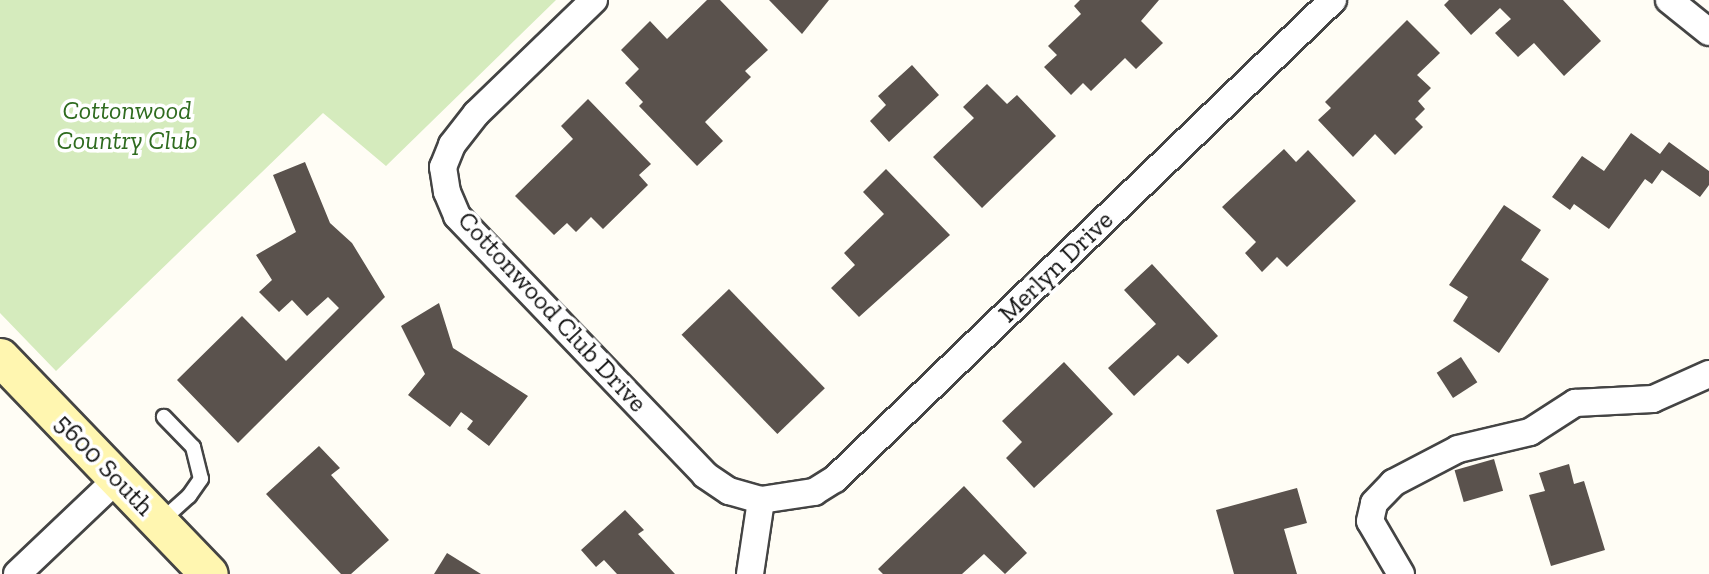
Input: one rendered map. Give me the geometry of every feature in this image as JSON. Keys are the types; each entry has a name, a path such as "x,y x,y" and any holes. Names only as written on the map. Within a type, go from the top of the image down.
{"main road":[{"name":"5600 South","path":"0,357 209,574"}],"street":[{"name":"Cottonwood Club Drive","path":"594,0 460,134 443,167 447,192 457,216 705,475 729,491 761,500"},
{"name":"Merlyn Drive","path":"761,500 814,492 835,479 1333,0"},
{"path":"1669,0 1709,32"},
{"path":"1401,574 1370,521 1374,503 1393,483 1458,449 1530,432 1574,403 1653,399 1709,374"},
{"path":"17,574 117,479"},
{"path":"750,574 761,500"}],"lane":[{"path":"159,523 189,496 201,479 193,447 164,417"}],"green space":[{"name":"Cottonwood Country Club","path":"0,0 556,0 386,166 323,113 56,371 0,313"}],"building":[{"path":"707,0 720,0 768,50 745,71 751,77 705,122 723,141 697,166 639,106 643,102 625,83 639,69 621,50 650,21 667,39"},
{"path":"769,0 829,0 802,34"},
{"path":"1080,0 1159,0 1141,21 1163,43 1136,69 1125,58 1091,91 1083,83 1071,95 1044,67 1057,55 1048,46 1081,14 1074,6"},
{"path":"1449,0 1563,0 1601,41 1564,76 1534,43 1518,57 1495,33 1511,19 1500,8 1471,35 1444,5"},
{"path":"1407,20 1440,53 1417,75 1431,88 1418,101 1425,109 1415,119 1423,127 1395,155 1375,134 1353,157 1318,120 1331,108 1325,102"},
{"path":"912,65 939,95 889,142 870,121 886,105 878,96"},
{"path":"987,84 1007,104 1017,95 1056,136 982,208 933,157 974,118 963,107"},
{"path":"588,99 651,164 639,175 648,185 603,229 591,217 576,232 567,223 554,235 515,196 573,139 561,126"},
{"path":"1631,133 1660,154 1669,142 1709,171 1709,185 1700,197 1662,170 1652,184 1645,179 1609,229 1574,204 1570,210 1552,197 1582,156 1604,171"},
{"path":"1284,149 1296,162 1308,150 1356,201 1287,267 1277,257 1262,272 1245,253 1256,242 1222,207"},
{"path":"305,162 330,223 352,243 385,297 238,443 177,380 242,316 286,361 339,308 328,297 307,316 292,300 279,312 259,292 272,280 256,255 296,232 273,175"},
{"path":"886,169 950,235 859,317 831,288 855,265 844,253 884,214 863,192"},
{"path":"1504,205 1541,230 1521,260 1549,279 1499,353 1453,321 1468,297 1449,285"},
{"path":"1152,264 1218,336 1188,364 1178,355 1134,396 1108,368 1156,324 1124,290"},
{"path":"729,289 825,388 777,434 682,335"},
{"path":"439,303 453,348 528,396 489,446 467,429 473,421 461,412 450,427 408,395 425,374 401,326"},
{"path":"1461,357 1477,382 1453,398 1437,373"},
{"path":"1064,362 1113,414 1034,488 1006,458 1022,442 1002,421"},
{"path":"319,446 340,468 331,475 389,540 351,574 341,574 266,494"},
{"path":"1494,459 1503,491 1464,502 1455,470"},
{"path":"1569,464 1574,484 1584,481 1605,550 1551,566 1529,495 1545,491 1539,473"},
{"path":"964,486 1027,553 1005,574 984,554 962,574 883,574 878,569"},
{"path":"1297,488 1307,523 1284,529 1297,574 1234,574 1216,510"},
{"path":"625,510 644,530 638,534 675,574 617,574 604,560 596,567 581,550"},
{"path":"447,553 481,574 434,574"}]}
